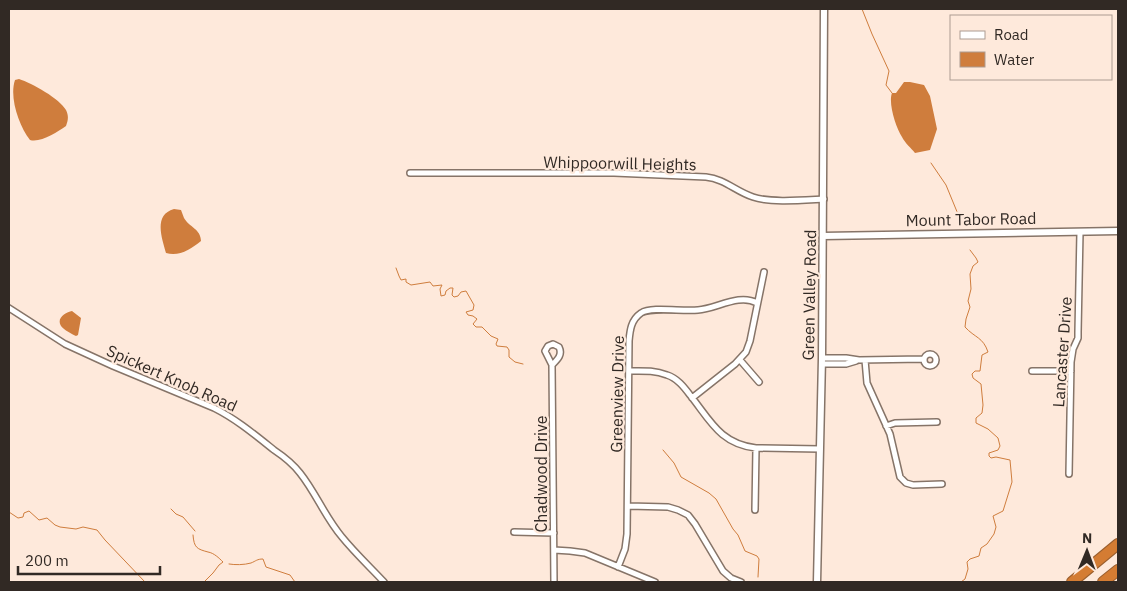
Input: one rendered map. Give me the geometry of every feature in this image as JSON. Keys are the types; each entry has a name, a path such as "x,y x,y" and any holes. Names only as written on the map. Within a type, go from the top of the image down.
{"highway":[{"path":"1072,582 1118,544"},
{"path":"1103,582 1118,570"}],"street":[{"name":"Green Valley Road","path":"817,582 824,199 824,9"},
{"name":"Whippoorwill Heights","path":"410,172 614,173 706,177 720,180 760,199 824,199"},
{"name":"Mount Tabor Road","path":"823,236 1118,231"},
{"name":"Lancaster Drive","path":"1069,474 1071,371 1073,349 1078,338 1080,232"},
{"path":"692,398 740,360 746,352 764,272"},
{"name":"Greenview Drive","path":"618,566 626,544 630,329 635,319 642,312 652,310 696,311 740,301 758,303"},
{"name":"Spickert Knob Road","path":"9,308 66,344 235,419 281,455 298,471 342,537 384,582"},
{"path":"740,360 759,382"},
{"path":"822,361 846,364 862,360 924,360"},
{"path":"862,360 868,388 886,426 903,480 913,485 942,484"},
{"name":"Chadwood Drive","path":"552,365 554,582"},
{"path":"629,371 656,371 669,375 682,384 722,436 740,445 756,448 820,449"},
{"path":"1032,371 1071,371"},
{"path":"886,426 895,423 937,422"},
{"path":"755,510 756,448"},
{"path":"628,506 668,507 688,515 723,571 731,578 741,582"},
{"path":"514,532 554,532"},
{"path":"554,550 570,550 585,553 655,582"}],"water":[{"path":"19,79 45,92 63,106 68,114 66,126 54,134 39,140 30,140 22,127 14,103 13,87 15,80"},
{"path":"904,82 924,85 930,96 937,129 930,150 915,153 897,128 891,97 892,93 896,93"},
{"path":"174,209 181,210 186,221 199,234 201,241 185,252 171,254 166,253 161,222 167,212"},
{"path":"72,311 81,318 78,335 76,336 64,329 60,323 62,316"}],"waterway":[{"path":"862,9 889,71 886,85 892,93"},
{"path":"931,163 946,185 960,219"},
{"path":"961,582 965,579 968,569 967,562 979,556 981,548 987,544 994,534 996,527 993,516 1003,511 1012,482 1010,460 996,457 991,458 989,456 989,453 998,450 1000,446 998,438 988,429 976,423 976,418 982,413 983,405 981,384 973,378 972,374 975,371 980,371 982,355 988,352 981,340 965,327 970,307 968,301 971,289 970,274 973,266 978,262 970,250"},
{"path":"396,268 401,280 406,279 406,282 411,285 430,282 433,286 442,285 440,289 441,296 445,295 446,291 450,288 453,288 452,295 454,297 466,291 474,305 473,310 466,312 477,319 473,324 476,327 482,327 491,336 498,339 497,346 507,347 509,357 515,362 523,364"},
{"path":"663,450 674,463 681,477 716,499 738,535 745,551 757,556 759,559 758,577"},
{"path":"171,509 183,517 195,531"},
{"path":"9,512 18,518 23,517 24,513 29,511 39,520 47,518 60,527 76,529 83,527 97,530 145,582"},
{"path":"193,535 194,543 197,547 214,555 223,562 204,582"},
{"path":"229,564 245,564 263,559 266,567 290,575 295,582"}]}
